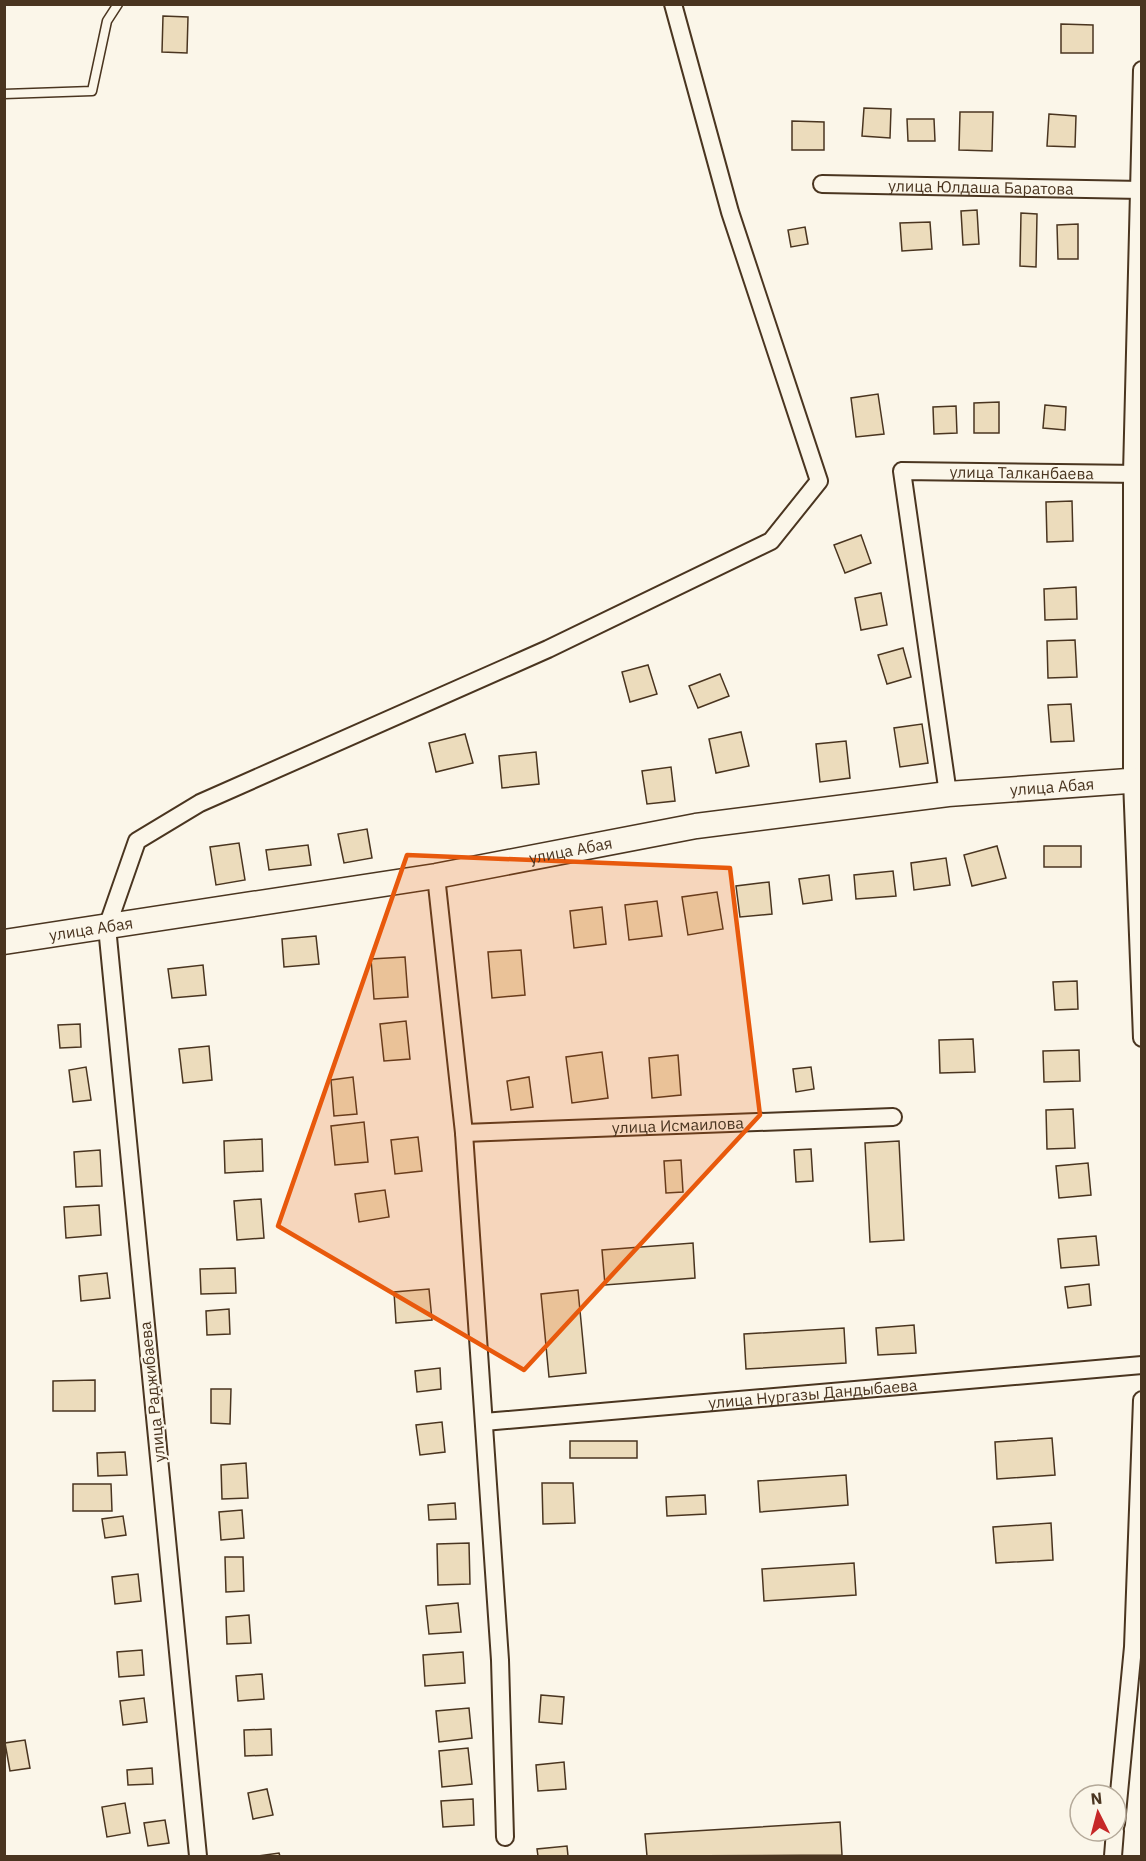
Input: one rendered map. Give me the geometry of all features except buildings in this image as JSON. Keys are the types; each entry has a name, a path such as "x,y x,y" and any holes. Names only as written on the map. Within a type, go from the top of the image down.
{"street":[{"path":"107,927 137,841 200,803 548,649 771,541 819,481 730,212 673,4"},
{"path":"1142,70 1137,474 1137,780 1142,1038"},
{"name":"улица Юлдаша Баратова","path":"822,184 1139,190"},
{"name":"улица Талканбаева","path":"948,794 902,471 1137,474"},
{"name":"улица Абая","path":"4,942 436,876 696,826 948,794 1137,780"},
{"path":"436,876 465,1133 500,1660 505,1837"},
{"name":"улица Раджибаева","path":"107,927 198,1857"},
{"name":"улица Исмаилова","path":"465,1133 893,1117"},
{"name":"улица Нургазы Дандыбаева","path":"484,1422 1142,1365"},
{"path":"1121,1783 1137,1646 1142,1400"}],"lane":[{"path":"4,94 93,91 107,21 118,4"}],"highlighted area":[{"path":"407,855 730,868 760,1115 524,1370 278,1226"}]}
